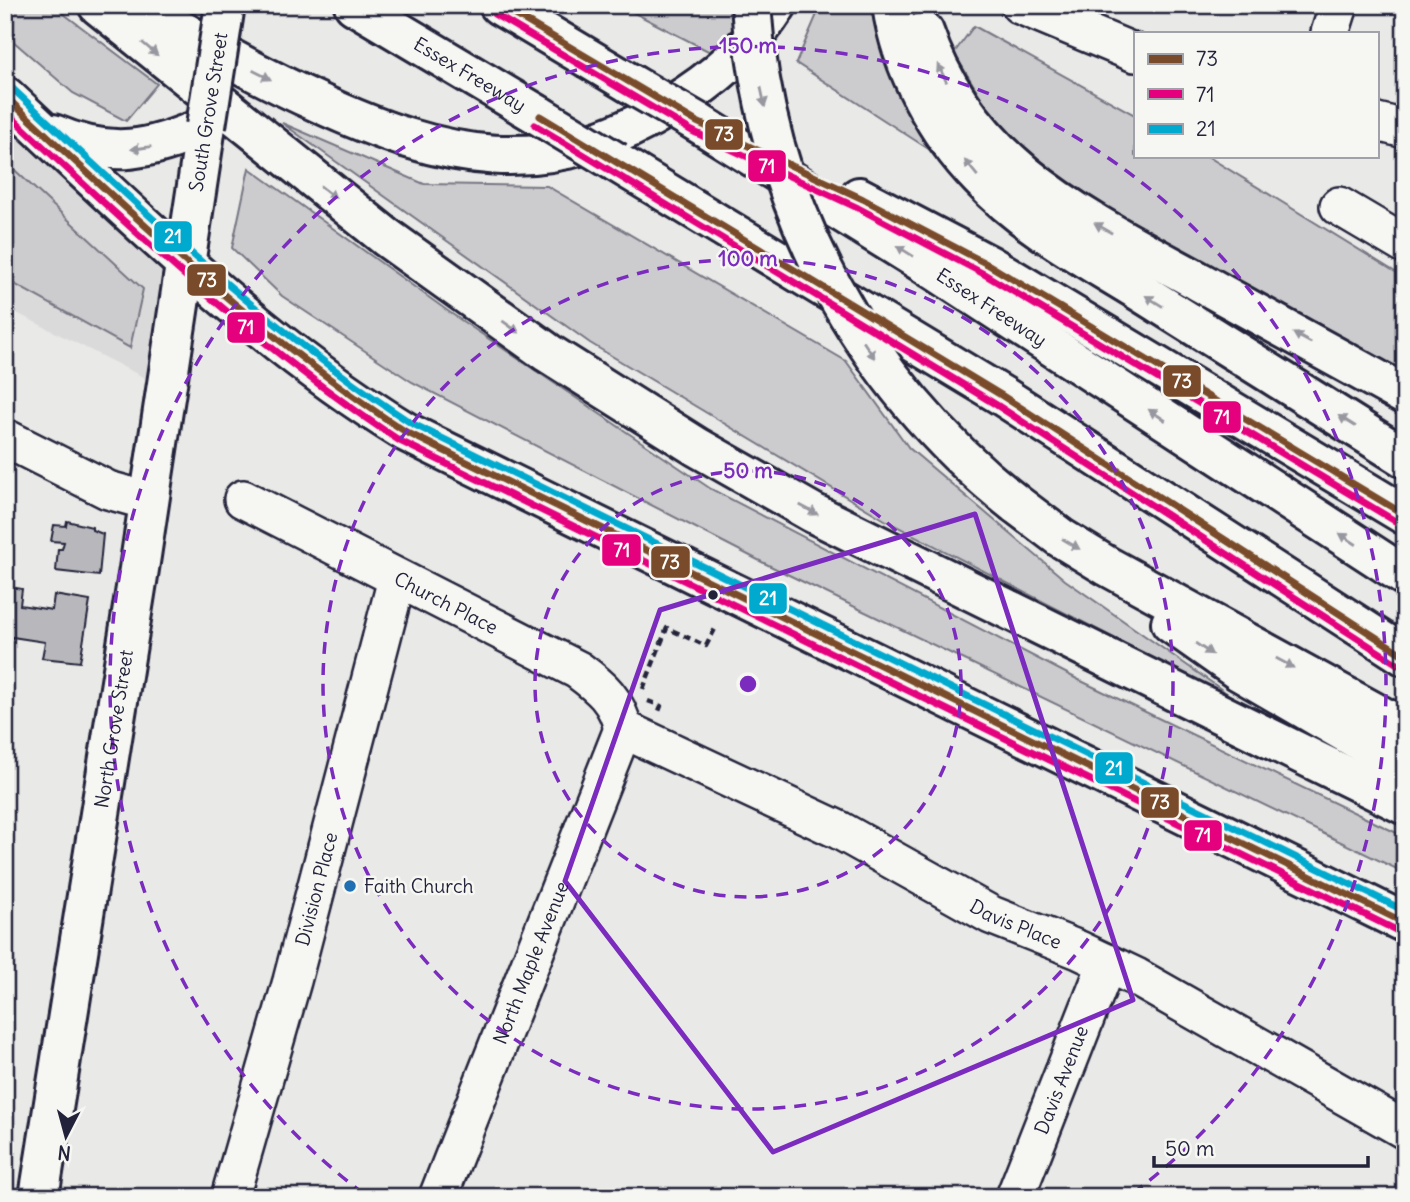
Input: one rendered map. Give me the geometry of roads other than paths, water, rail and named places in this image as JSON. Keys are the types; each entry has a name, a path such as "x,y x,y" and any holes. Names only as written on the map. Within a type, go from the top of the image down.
{"main road":[{"path":"98,5 386,237 548,353 685,440 823,518 1405,805"},
{"path":"139,5 256,72 386,132 464,154 505,155 551,151 594,142 655,116 717,76 752,42 777,5"},
{"name":"South Grove Street","path":"184,260 225,5"},
{"name":"Essex Freeway","path":"354,5 1001,395 1405,656"},
{"name":"Essex Freeway","path":"499,5 697,122 925,264 1405,576"},
{"path":"751,5 759,80 770,131 785,181 824,275 877,361 944,442 1016,504 1061,538 1139,584 1405,729"},
{"path":"891,5 905,56 923,96 956,148 998,195 1047,233 1405,458"},
{"path":"916,5 931,50 957,100 987,141 1020,173 1106,230 1405,395"},
{"path":"5,96 184,260 314,372 406,432 1405,923"},
{"path":"697,122 953,244 1405,515"},
{"path":"35,124 71,141 122,150 156,146 206,126"},
{"name":"North Grove Street","path":"39,1197 184,260"},
{"path":"1139,584 1177,630 1198,645 1295,705 1405,767"}],"street":[{"path":"1020,5 1134,53"},
{"path":"1330,32 1339,5"},
{"path":"1378,122 1405,130"},
{"path":"1339,206 1405,245"},
{"path":"5,438 108,490 148,501"},
{"name":"Church Place","path":"243,499 578,670 619,708 623,729"},
{"name":"Division Place","path":"230,1197 292,981 397,579"},
{"name":"Davis Place","path":"623,729 839,830 991,915 1107,963 1405,1130"},
{"name":"North Maple Avenue","path":"438,1197 623,729"},
{"name":"Davis Avenue","path":"1014,1197 1107,963"}],"place":[{"name":"Faith Church","path":"350,886"}]}
